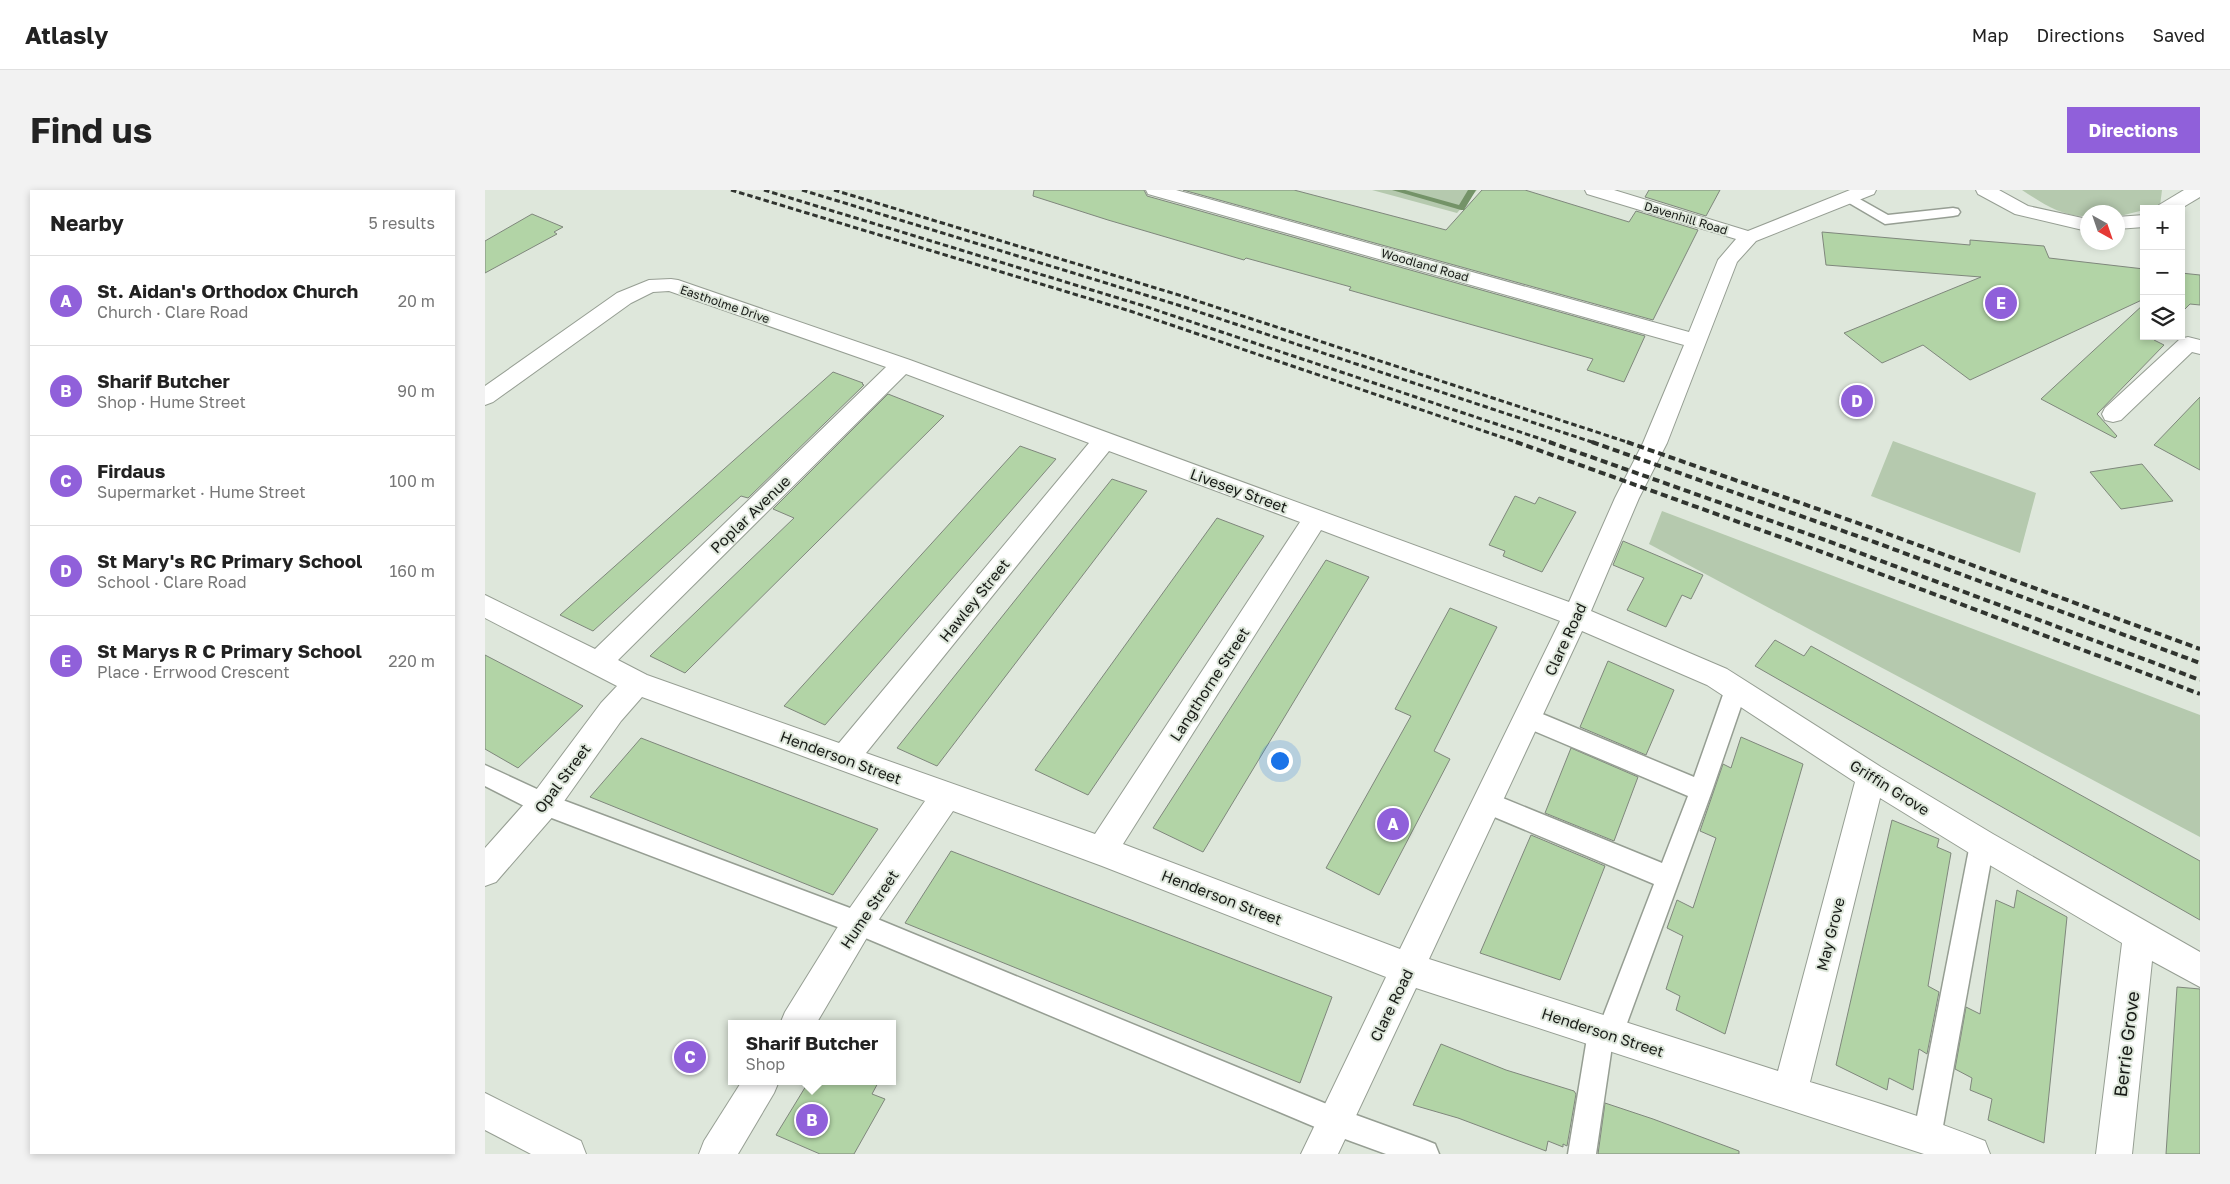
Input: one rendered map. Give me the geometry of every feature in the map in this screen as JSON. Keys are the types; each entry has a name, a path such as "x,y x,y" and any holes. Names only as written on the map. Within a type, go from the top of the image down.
{"main road":[{"name":"Woodland Road","path":"1155,190 1696,341"},
{"name":"Davenhill Road","path":"1593,190 1749,237"},
{"path":"1985,190 2022,210 2080,223"},
{"path":"2173,205 2196,191"},
{"name":"Clare Road","path":"1319,1154 1576,616 1627,498 1655,443 1728,260 1749,237 1858,193"},
{"path":"2125,222 2140,221"},
{"name":"Eastholme Drive","path":"485,396 624,298 649,286 671,286 902,365"},
{"path":"2113,414 2188,344 2200,347"},
{"name":"Livesey Street","path":"902,365 1576,616"},
{"name":"Poplar Avenue","path":"598,663 902,365"},
{"name":"Hawley Street","path":"844,758 1104,441"},
{"name":"Langthorne Street","path":"1102,851 1316,518"},
{"name":"Henderson Street","path":"485,606 637,683 1102,851 1409,969 1927,1137 1972,1154"},
{"name":"Griffin Grove","path":"1576,616 1717,677 1871,776 1982,844 2200,970"},
{"name":"Opal Street","path":"485,871 544,804 611,712 637,683"},
{"name":"May Grove","path":"1790,1093 1871,776"},
{"name":"Hume Street","path":"799,1020 858,923 947,796"},
{"name":"Berrie Grove","path":"2114,1154 2139,934"},
{"path":"717,1154 760,1085"},
{"path":"485,1111 568,1154"}],"lane":[{"path":"1858,193 1885,220 1953,212"},
{"path":"1582,1154 1605,1033 1669,878 1736,689"},
{"path":"1527,718 1701,791"},
{"path":"485,775 544,804 858,923 1334,1121 1425,1154"},
{"path":"1487,803 1669,878"},
{"path":"1927,1137 1982,844"}],"green space":[{"path":"1372,190 1477,190 1457,213"},
{"path":"2022,190 2162,190 2160,205 2140,205 2140,211 2125,215 2125,205 2080,205 2080,216 2078,216 2061,212"},
{"path":"1893,441 2036,493 2020,553 1871,496"},
{"path":"1662,511 2200,715 2200,837 1649,544"}],"building":[{"path":"1034,190 1144,190 1147,196 1645,336 1624,382 1587,370 1593,359 1349,290 1351,287 1246,258 1244,260 1108,220 1033,196"},
{"path":"1183,190 1294,190 1446,230 1482,190 1525,190 1629,222 1636,211 1698,230 1653,320"},
{"path":"1649,190 1720,190 1706,216 1645,197"},
{"path":"532,214 563,227 554,232 557,234 485,273 485,241"},
{"path":"1822,232 1970,245 1970,240 2044,246 2049,258 2140,269 2140,301 1970,380 1923,345 1882,363 1844,333 1981,277 1826,265"},
{"path":"2185,273 2200,275 2200,305 2190,304 2185,309"},
{"path":"2140,308 2140,340 2154,340 2164,345 2097,414 2117,436 2115,438 2041,399"},
{"path":"833,372 864,385 748,498 741,496 593,631 560,615"},
{"path":"888,394 944,416 685,673 650,656 794,518 773,509"},
{"path":"2200,397 2200,470 2154,445"},
{"path":"1020,446 1056,459 825,725 784,706"},
{"path":"2142,464 2173,501 2121,509 2090,472"},
{"path":"1112,479 1147,491 937,766 897,748"},
{"path":"1515,496 1535,504 1539,497 1576,512 1542,572 1503,556 1505,551 1489,545"},
{"path":"1217,518 1264,536 1088,795 1035,770"},
{"path":"1623,541 1703,575 1691,599 1682,595 1666,627 1627,610 1644,578 1613,565"},
{"path":"1326,560 1369,577 1203,852 1153,828"},
{"path":"1450,608 1497,627 1434,751 1450,759 1379,895 1326,868 1411,716 1395,709"},
{"path":"1775,640 1804,656 1811,646 2200,861 2200,920 1755,666"},
{"path":"485,655 583,706 518,768 485,749"},
{"path":"1608,661 1674,690 1646,755 1580,727"},
{"path":"1741,737 1803,764 1725,1034 1676,1010 1680,996 1666,989 1683,936 1667,928 1677,900 1693,908 1716,838 1700,831 1723,764 1731,768"},
{"path":"641,738 878,829 833,895 590,797"},
{"path":"1571,748 1638,777 1614,841 1545,813"},
{"path":"1892,820 1939,839 1937,847 1951,853 1928,986 1939,992 1927,1054 1919,1049 1913,1090 1889,1078 1887,1090 1836,1065"},
{"path":"1531,835 1605,866 1560,980 1480,953"},
{"path":"951,851 1332,997 1300,1083 905,923"},
{"path":"2017,890 2067,917 2044,1143 1988,1120 1992,1099 1970,1090 1972,1078 1955,1069 1966,1007 1980,1014 1996,900 2014,908"},
{"path":"2177,987 2200,989 2200,1154 2166,1154"},
{"path":"1441,1044 1506,1070 1574,1091 1576,1094 1567,1146 1563,1144 1563,1147 1548,1141 1546,1151 1458,1118 1413,1105"},
{"path":"807,1085 877,1085 872,1094 885,1099 854,1154 820,1154 776,1135"},
{"path":"1605,1103 1739,1151 1739,1154 1598,1154"}],"waterway":[{"path":"1396,190 1461,208 1472,190"}],"railway":[{"path":"731,190 1130,311 1519,443"},
{"path":"764,190 1141,305 1553,443"},
{"path":"802,190 1178,305 1592,442"},
{"path":"834,190 1182,296 1628,442"},
{"path":"1516,442 1822,552 2200,694"},
{"path":"1549,442 1825,540 2200,680"},
{"path":"1592,442 1877,543 2200,663"},
{"path":"1628,442 1869,527 2200,649"}],"place":[{"name":"St Marys R C Primary School","path":"2001,303"},
{"name":"St Mary's RC Primary School","path":"1857,401"},
{"name":"St. Aidan's Orthodox Church","path":"1393,824"},
{"name":"Firdaus","path":"690,1057"},
{"name":"Sharif Butcher","path":"812,1120"}]}
